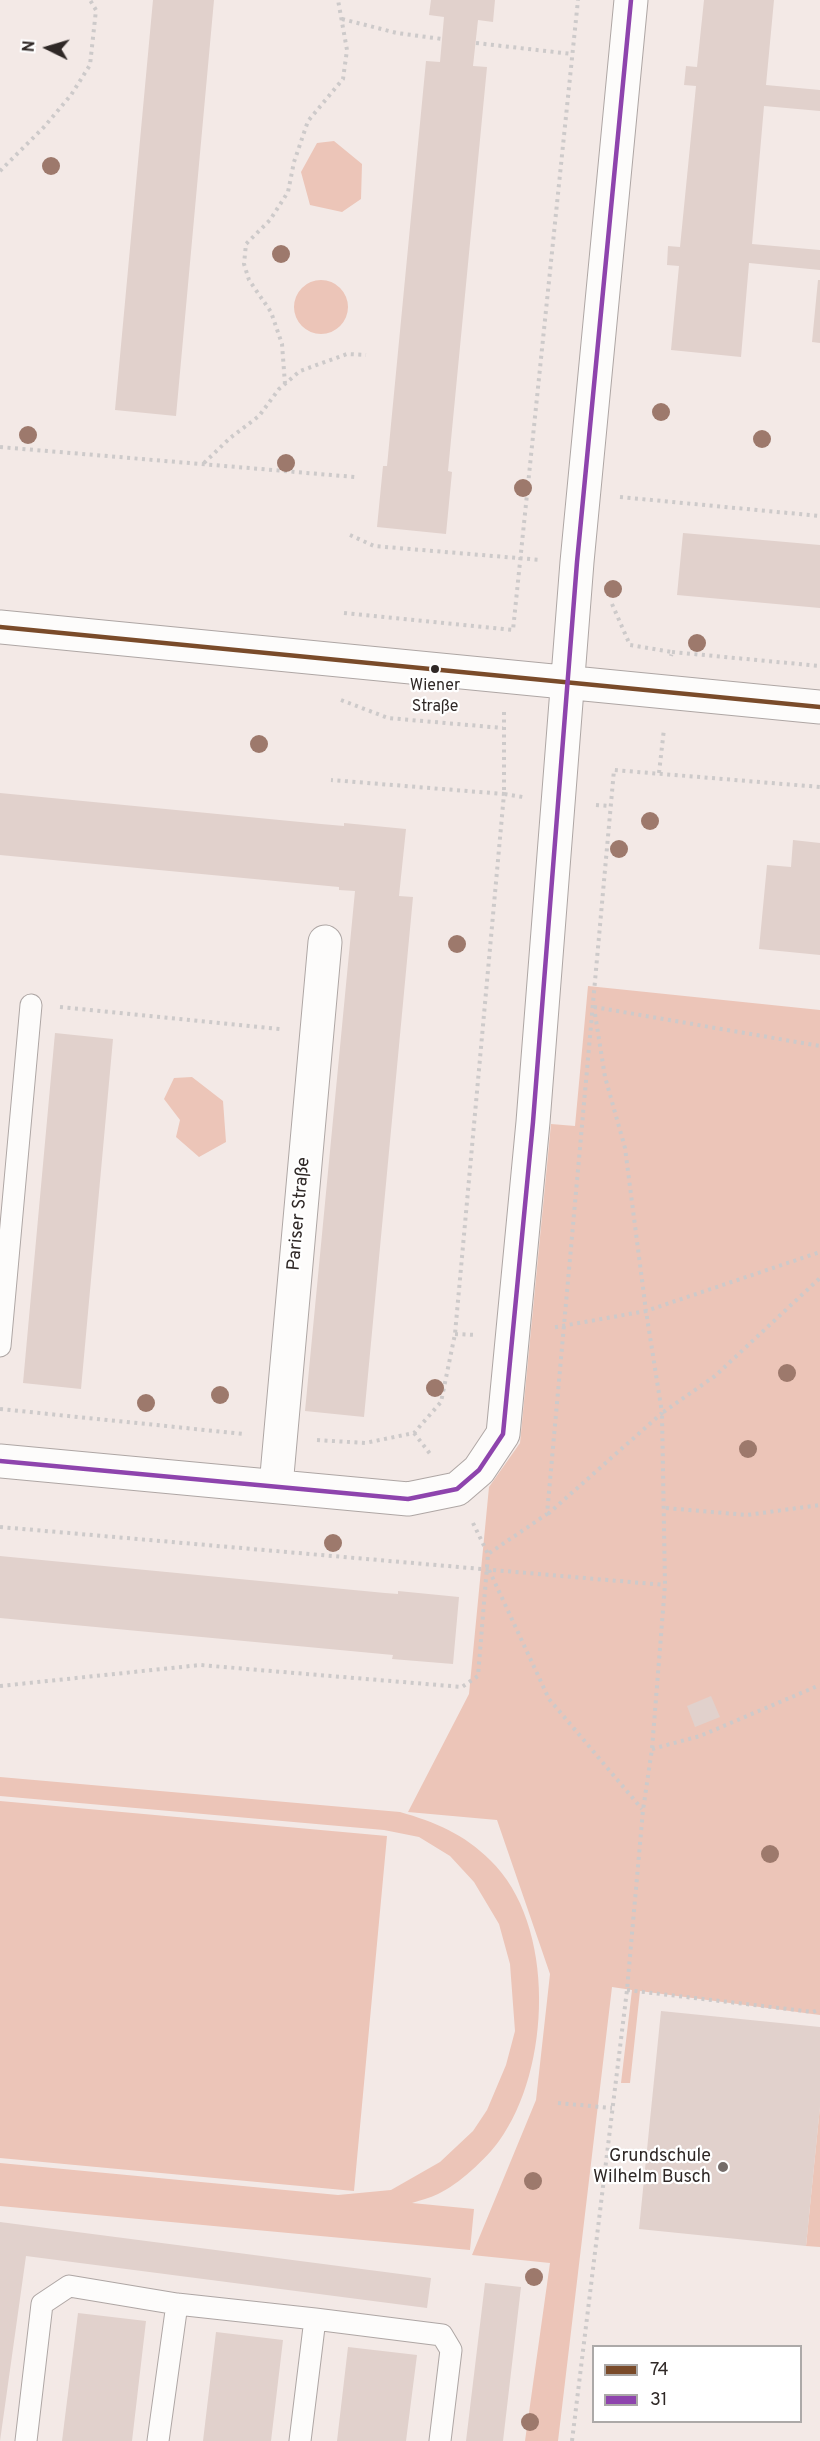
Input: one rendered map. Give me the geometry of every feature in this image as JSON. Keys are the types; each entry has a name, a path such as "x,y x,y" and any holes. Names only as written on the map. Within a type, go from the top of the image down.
{"street":[{"path":"0,1461 408,1499 457,1489 479,1470 503,1434 577,562 631,0"},
{"path":"0,627 329,657 820,707"},
{"name":"Pariser Straße","path":"276,1486 325,942"}],"lane":[{"path":"0,1346 31,1005"},
{"path":"26,2441 42,2304 69,2286 177,2304 442,2335 451,2350 440,2441"},
{"path":"158,2441 177,2304"},
{"path":"300,2441 315,2319"}],"path":[{"path":"0,171 44,127 71,95 90,65 96,10 90,0"},
{"path":"285,384 282,344 271,312 249,280 244,264 246,244 270,220 288,192 294,162 308,121 343,79 347,50 338,0"},
{"path":"344,613 513,630 578,0"},
{"path":"342,19 398,33 442,39"},
{"path":"476,43 572,54"},
{"path":"203,464 230,438 259,416 285,384 300,371 330,358 347,354 366,355"},
{"path":"0,447 355,477"},
{"path":"616,497 820,516"},
{"path":"350,535 374,546 577,562"},
{"path":"608,594 630,645 672,652 820,666"},
{"path":"659,773 672,652"},
{"path":"339,700 388,718 502,728"},
{"path":"547,1514 614,770 820,787"},
{"path":"0,1409 280,1438 365,1443 414,1433 441,1402 455,1334 504,794 332,780"},
{"path":"31,1005 317,1032"},
{"path":"594,1006 820,1046"},
{"path":"572,2441 627,1990 643,1810 652,1749 665,1585 666,1508 662,1413 625,1148 605,1077 594,1006"},
{"path":"455,1334 513,1337 564,1324 646,1311 820,1252"},
{"path":"0,1686 200,1665 462,1687 478,1676 489,1569 488,1554 547,1514 662,1413 715,1376 820,1278"},
{"path":"666,1508 747,1515 820,1505"},
{"path":"0,1527 665,1585"},
{"path":"489,1569 549,1699 643,1810"},
{"path":"652,1749 700,1736 820,1685"},
{"path":"627,1990 813,2012 820,2009"},
{"path":"558,2103 612,2108"}],"shaded area":[{"path":"334,141 362,164 361,199 342,212 310,205 301,172 317,143"},
{"path":"316,280 326,280 336,284 344,292 348,307 344,322 336,330 326,334 316,334 306,330 298,322 294,312 294,302 298,292 306,284"},
{"path":"588,986 820,1010 820,2015 640,1991 630,2083 621,2083 632,1990 612,1987 558,2441 525,2441 550,2263 472,2255 536,2100 550,1974 497,1820 408,1812 469,1694 489,1487 520,1443 551,1124 575,1126"},
{"path":"192,1077 223,1101 226,1142 199,1157 176,1137 180,1120 164,1099 174,1078"},
{"path":"0,1777 400,1812 448,1830 470,1843 490,1860 512,1888 527,1921 536,1958 539,1998 537,2038 529,2076 516,2111 499,2141 487,2155 463,2178 446,2190 412,2203 474,2209 470,2250 0,2206 0,2163 338,2195 391,2190 440,2162 473,2131 487,2110 506,2065 515,2031 510,1964 499,1924 474,1882 450,1856 419,1837 384,1830 0,1796"},
{"path":"0,1801 387,1836 354,2191 0,2158"},
{"path":"820,2106 820,2247 806,2246"}],"building":[{"path":"153,0 214,0 176,416 115,410"},
{"path":"431,0 495,0 493,22 478,20 473,66 487,67 448,471 452,472 446,534 377,527 383,466 387,466 426,61 440,62 444,17 429,15"},
{"path":"704,0 774,0 766,85 820,90 820,111 764,106 752,244 820,250 820,270 749,263 741,357 671,350 679,266 667,265 668,246 680,247 696,86 684,85 686,66 697,67"},
{"path":"818,280 820,280 820,343 812,342"},
{"path":"683,533 820,545 820,608 677,595"},
{"path":"0,793 321,824 344,826 344,823 406,829 399,896 413,897 364,1417 305,1411 355,891 339,890 339,887 0,855"},
{"path":"793,840 820,843 820,955 759,949 767,865 791,867"},
{"path":"55,1033 113,1039 81,1389 23,1383"},
{"path":"0,1556 385,1593 398,1594 398,1591 459,1597 453,1664 392,1659 393,1655 0,1618"},
{"path":"711,1696 720,1717 695,1727 687,1706"},
{"path":"661,2011 820,2027 820,2107 806,2246 639,2229"},
{"path":"0,2222 431,2278 427,2308 26,2256 0,2441"},
{"path":"485,2283 521,2287 503,2441 466,2441"},
{"path":"78,2313 146,2321 132,2441 62,2441"},
{"path":"216,2332 283,2340 271,2441 203,2441"},
{"path":"348,2347 417,2355 406,2441 337,2441"}],"transit line":[{"name":"31","path":"0,1461 408,1499 457,1489 479,1470 503,1434 533,1122 577,562 631,0"},
{"name":"74","path":"0,627 820,707"}],"place":[{"name":"Wiener Straße","path":"435,669"},
{"name":"Grundschule Wilhelm Busch","path":"723,2167"}]}
